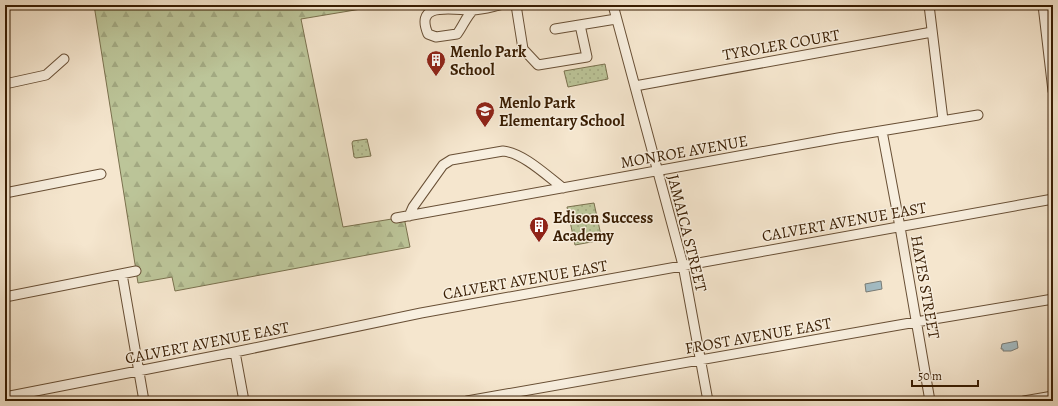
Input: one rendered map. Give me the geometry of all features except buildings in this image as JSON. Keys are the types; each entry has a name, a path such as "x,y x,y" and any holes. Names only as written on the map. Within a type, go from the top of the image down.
{"street":[{"path":"473,10 467,16 457,34 436,37 428,34 424,25 425,18 428,13 434,10 473,10 500,5"},
{"path":"516,5 523,49 538,65 587,58 580,25"},
{"name":"JAMAICA STREET","path":"613,5 683,265 708,401"},
{"path":"929,5 944,120"},
{"path":"1042,5 1053,91"},
{"path":"555,29 616,19"},
{"name":"TYROLER COURT","path":"635,86 932,32"},
{"path":"5,84 46,75 64,59"},
{"name":"MONROE AVENUE","path":"396,218 978,115"},
{"name":"HAYES STREET","path":"882,131 930,401"},
{"path":"409,216 413,207 443,165 450,160 503,151 509,152 525,160 563,188"},
{"path":"5,193 101,174"},
{"name":"CALVERT AVENUE EAST","path":"5,397 235,352 421,313 1053,199"},
{"path":"5,297 136,271"},
{"path":"122,274 144,401"},
{"name":"FROST AVENUE EAST","path":"468,401 1053,299"},
{"path":"235,352 244,401"},
{"path":"1024,401 1053,396"}],"green space":[{"path":"94,5 385,5 301,19 343,227 404,217 410,247 175,291 172,277 138,283"},
{"path":"1046,5 1053,5 1053,87"},
{"path":"605,64 608,79 568,87 564,71"},
{"path":"367,139 371,156 354,157 353,141"},
{"path":"594,203 602,240 575,245 567,207"}],"water":[{"path":"881,281 882,289 866,292 865,284"},
{"path":"1017,341 1018,348 1011,351 1003,351 1003,349 1001,349 1002,344"}],"place":[{"name":"Menlo Park School","path":"436,77"},
{"name":"Menlo Park Elementary School","path":"485,128"},
{"name":"Edison Success Academy","path":"539,243"}]}
